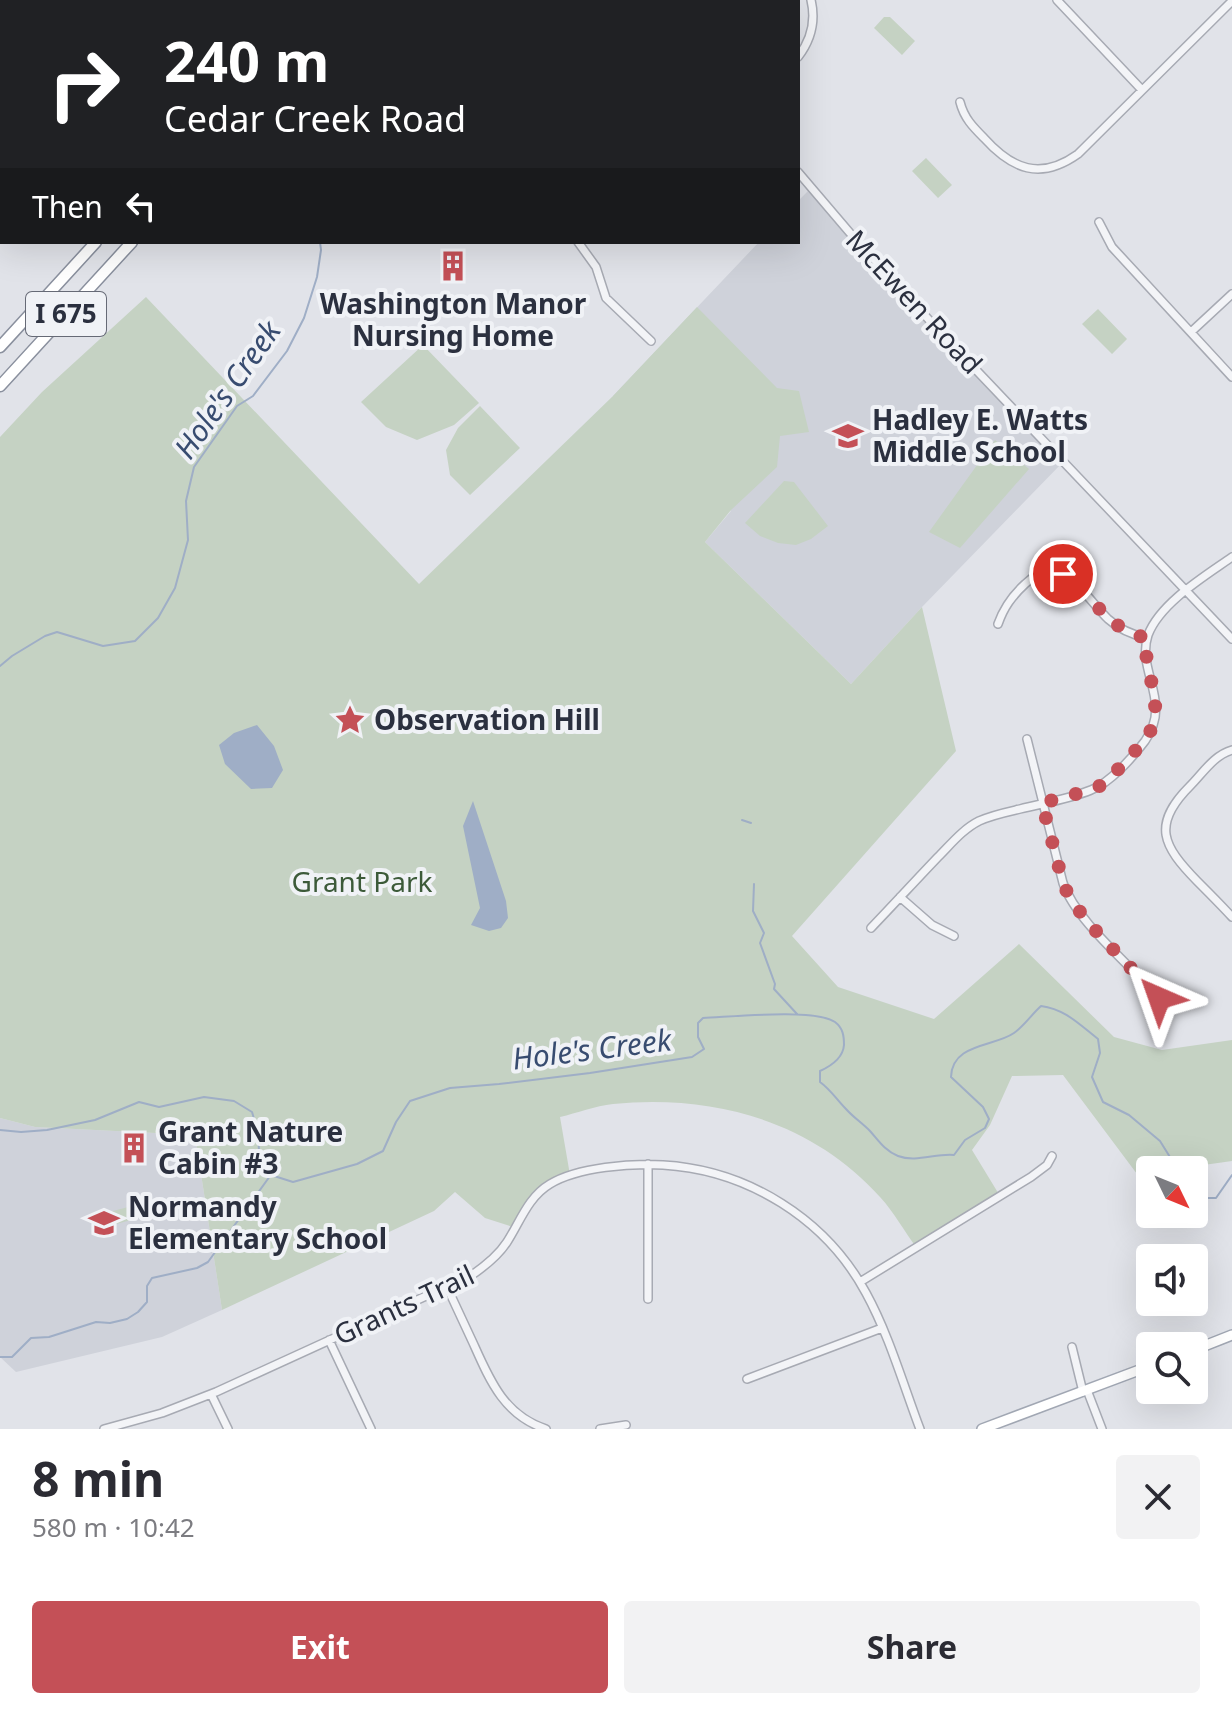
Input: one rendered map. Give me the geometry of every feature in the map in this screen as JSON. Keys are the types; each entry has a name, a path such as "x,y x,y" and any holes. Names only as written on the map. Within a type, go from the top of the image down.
{"highway":[{"name":"I 675","path":"0,347 94,244"},
{"name":"I 675","path":"0,386 130,244"}],"main road":[{"path":"1208,1344 1232,1335"},
{"path":"982,1429 1136,1371"}],"street":[{"path":"800,53 811,34 811,0"},
{"path":"1057,0 1142,90"},
{"path":"960,102 969,122 1000,155 1018,165 1037,169 1063,163 1078,154 1232,1"},
{"name":"McEwen Road","path":"800,174 940,332 1232,639"},
{"path":"1099,222 1112,247 1232,377"},
{"path":"579,244 596,267 606,298 651,341"},
{"path":"1191,332 1232,294"},
{"path":"871,928 967,828 988,818 1091,790 1109,779 1151,730 1156,710 1146,658 1147,638 1162,613 1186,590 1232,557"},
{"path":"998,624 1011,598 1033,576 1051,571 1067,577 1116,625 1147,638"},
{"path":"1027,739 1063,883 1071,901 1159,998"},
{"path":"1232,750 1217,758 1178,798 1169,813 1166,827 1168,844 1178,861 1232,917"},
{"path":"900,897 932,925 954,936"},
{"path":"860,1282 1031,1177 1047,1165 1052,1156"},
{"path":"648,1164 648,1299"},
{"name":"Grants Trail","path":"104,1429 162,1413 211,1394 472,1275 491,1261 505,1245 528,1205 551,1183 570,1175 648,1164 713,1172 766,1194 821,1234 860,1282 882,1328 920,1429"},
{"path":"447,1287 494,1389 530,1426 546,1429"},
{"path":"747,1379 882,1328"},
{"path":"329,1340 371,1429"},
{"path":"1072,1347 1085,1391 1102,1429"},
{"path":"211,1394 228,1429"},
{"path":"600,1429 626,1425"}],"shaded area":[{"name":"Hadley E. Watts Middle School","path":"811,188 1064,461 851,684 705,542 731,511 613,396 757,244 800,244 800,199"},
{"name":"Normandy Elementary School","path":"0,1118 35,1127 195,1135 222,1310 162,1337 16,1372 0,1357"}],"green space":[{"path":"884,17 890,17 915,41 902,55 874,28"},
{"path":"926,158 952,185 938,198 912,171"},
{"name":"Grant Park","path":"146,297 419,584 613,396 697,307 777,388 799,391 809,432 780,436 777,467 731,510 705,542 851,684 922,607 956,751 792,936 838,987 934,1019 1019,944 1114,1037 1162,1050 1232,1040 1232,1161 1208,1164 1208,1156 1136,1156 1136,1173 1063,1075 1012,1076 990,1125 972,1150 1000,1196 916,1247 885,1203 853,1171 824,1149 792,1132 758,1118 723,1109 650,1102 606,1105 560,1117 570,1175 543,1189 516,1228 485,1218 455,1192 434,1211 222,1310 195,1135 35,1127 0,1118 0,437 42,392"},
{"path":"1098,309 1127,339 1112,354 1082,324"},
{"path":"423,345 479,403 454,425 417,440 386,427 361,402"},
{"path":"480,406 520,448 470,495 450,475 446,450 458,428"},
{"path":"995,440 1029,469 960,548 929,532"},
{"path":"784,481 794,482 828,526 811,539 796,545 778,543 760,536 745,523"},
{"path":"128,1207 131,1220 102,1228 98,1215"}],"water":[{"path":"257,725 274,746 283,770 272,788 251,789 225,764 219,745 234,733"},
{"path":"473,801 506,901 508,918 501,928 489,931 471,925 480,908 463,826"}],"waterway":[{"name":"Hole's Creek","path":"0,666 45,636 57,632 103,646 135,641 158,618 175,588 188,540 186,501 194,467 237,406 253,396 287,351 304,318 317,277 320,244"},
{"path":"742,820 751,823"},
{"path":"754,884 753,911 764,933 760,943 775,984 774,989 797,1014"},
{"name":"Hole's Creek","path":"0,1130 47,1130 95,1120 139,1102 159,1107 204,1097 234,1101 252,1112 259,1151 271,1175 293,1182 357,1164 383,1151 410,1101 450,1088 590,1073 692,1057 704,1049 698,1037 698,1023 703,1018 791,1014 824,1018 840,1027 844,1038 843,1050 836,1061 820,1071 820,1082 886,1148 905,1158 954,1155 965,1140 985,1128 989,1119 983,1107 951,1077 953,1066 966,1052 1014,1033 1041,1006 1065,1014 1098,1039 1100,1053 1092,1077 1103,1102 1129,1115 1160,1141 1169,1156"},
{"name":"Hole's Creek","path":"1208,1198 1216,1198 1232,1175"},
{"path":"0,1357 12,1357 31,1338 49,1337 96,1322 127,1319 138,1312 147,1302 147,1286 152,1278 197,1268 208,1262 270,1176"}],"place":[{"name":"Washington Manor Nursing Home","path":"453,266"},
{"name":"Hadley E. Watts Middle School","path":"848,436"},
{"name":"Observation Hill","path":"350,720"},
{"name":"Grant Nature Cabin #3","path":"134,1148"},
{"name":"Normandy Elementary School","path":"104,1223"}],"route":[{"path":"1063,574 1108,619 1124,630 1147,638 1146,658 1156,710 1147,738 1109,779 1091,790 1042,803 1063,883 1071,901 1159,998"}]}
